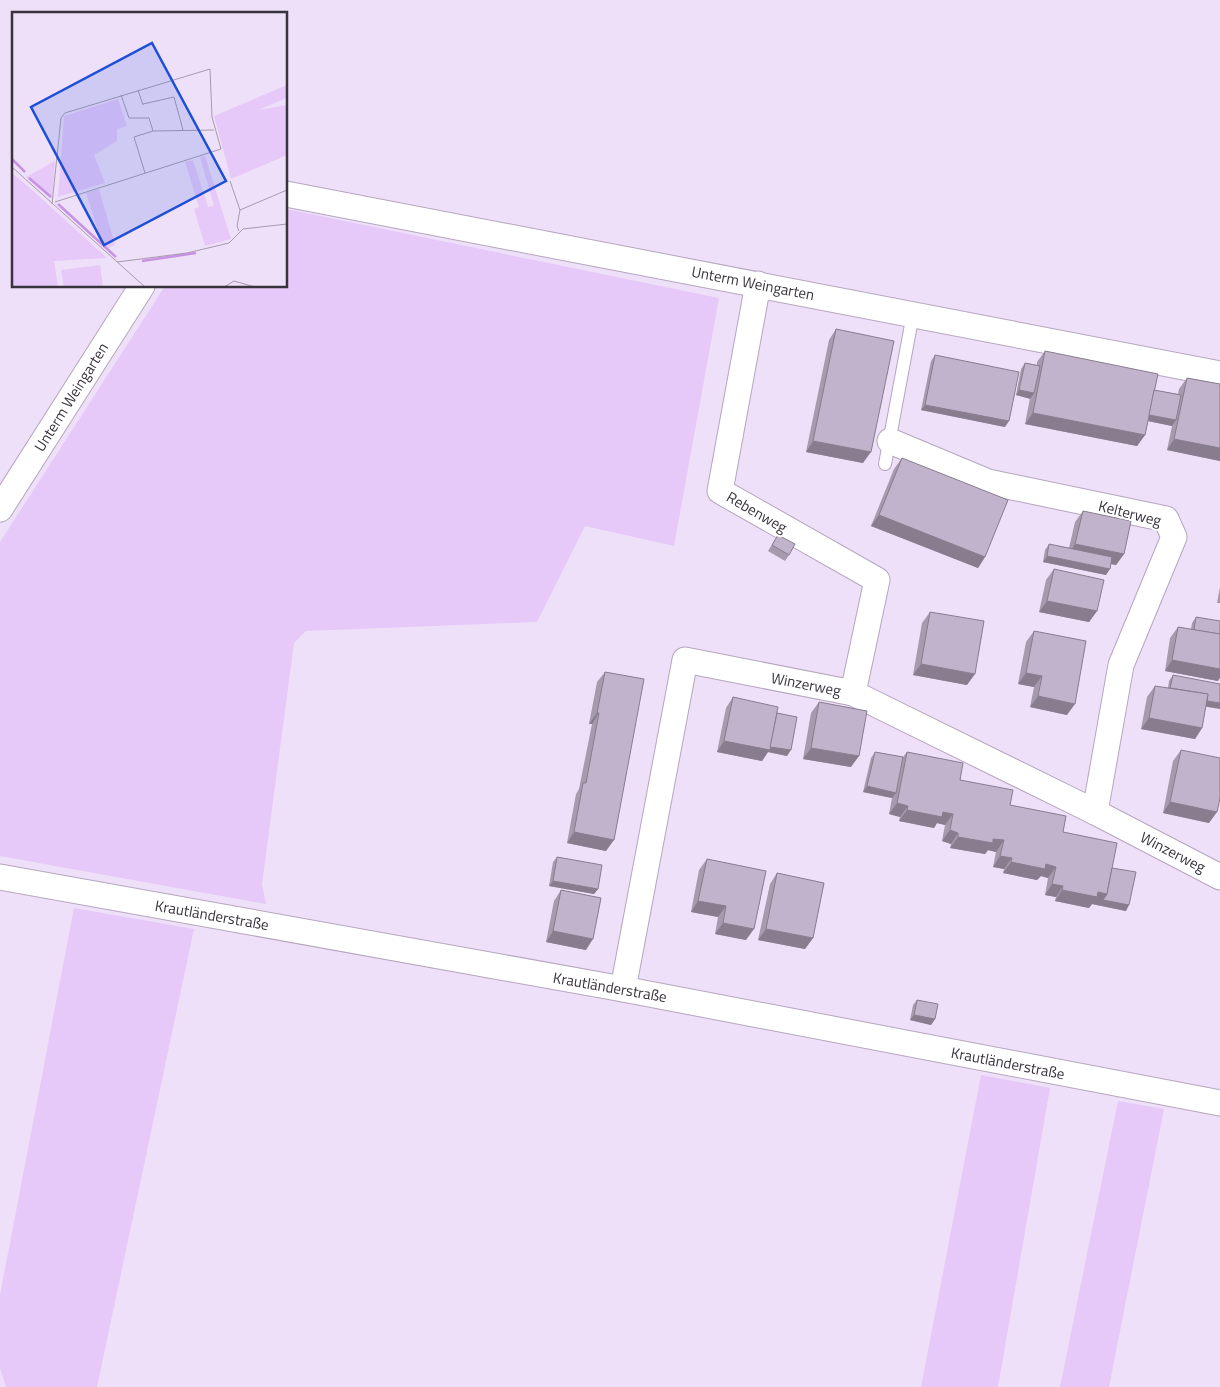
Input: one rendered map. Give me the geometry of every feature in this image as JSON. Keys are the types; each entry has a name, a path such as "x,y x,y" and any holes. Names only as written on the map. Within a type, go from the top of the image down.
{"street":[{"name":"Unterm Weingarten","path":"288,194 1220,374"},
{"name":"Rebenweg","path":"758,284 720,491 877,580 853,693"},
{"name":"Unterm Weingarten","path":"0,509 141,288"},
{"name":"Kelterweg","path":"887,452 988,482 1166,520 1174,537 1121,666 1095,812"},
{"name":"Winzerweg","path":"623,989 685,660 853,693 1095,812 1220,877"},
{"name":"Krautländerstraße","path":"0,876 623,989 1220,1103"}],"lane":[{"name":"Kelterweg","path":"887,452 913,314"}],"shaded area":[{"path":"288,209 719,298 674,546 585,526 537,622 306,631 294,643 262,884 266,904 0,856 0,542 164,288 288,288"},
{"path":"74,908 194,929 97,1387 6,1387 0,1368 0,1295"},
{"path":"981,1075 1050,1088 998,1387 921,1387"},
{"path":"1118,1101 1164,1109 1109,1387 1060,1387"}],"building":[{"path":"836,329 894,341 871,452 813,441"},
{"path":"1045,351 1158,374 1145,435 1033,413"},
{"path":"935,355 1019,372 1009,421 925,405"},
{"path":"1025,363 1040,366 1034,393 1019,390"},
{"path":"1187,378 1220,384 1220,448 1174,439"},
{"path":"1154,390 1181,395 1176,420 1149,415"},
{"path":"902,458 1008,500 985,557 879,515"},
{"path":"1083,511 1131,521 1124,554 1075,544"},
{"path":"778,535 795,544 789,555 772,545"},
{"path":"1049,544 1112,557 1110,569 1047,556"},
{"path":"1054,569 1104,580 1097,611 1047,601"},
{"path":"930,612 984,621 975,674 921,664"},
{"path":"1196,617 1220,621 1220,634 1194,630"},
{"path":"1178,627 1220,634 1220,669 1172,660"},
{"path":"1034,631 1086,641 1075,704 1038,696 1042,676 1026,673"},
{"path":"605,672 644,679 614,840 574,832 583,783 586,783"},
{"path":"1173,675 1220,684 1220,703 1207,701 1208,694 1170,688"},
{"path":"1155,686 1208,694 1202,728 1149,718"},
{"path":"733,697 778,707 770,750 724,741"},
{"path":"819,702 867,711 859,756 811,748"},
{"path":"777,713 797,717 791,750 770,747"},
{"path":"1181,750 1220,758 1220,798 1217,812 1170,802"},
{"path":"875,752 903,757 896,793 867,786"},
{"path":"907,752 963,763 960,780 1013,790 1010,805 1066,816 1063,832 1117,843 1107,894 1098,892 1097,897 1062,890 1063,886 1052,884 1056,867 1046,864 1045,869 1011,862 1012,858 1000,856 1004,840 993,839 993,843 958,837 958,833 950,830 953,814 943,812 942,817 907,810 908,806 897,803"},
{"path":"557,857 602,865 598,889 553,881"},
{"path":"707,859 766,871 754,929 723,923 726,906 698,901"},
{"path":"1112,868 1136,872 1129,905 1103,900 1107,894"},
{"path":"777,873 824,883 813,938 766,929"},
{"path":"561,890 601,898 593,939 553,931"},
{"path":"917,1000 938,1004 935,1019 914,1015"}]}
